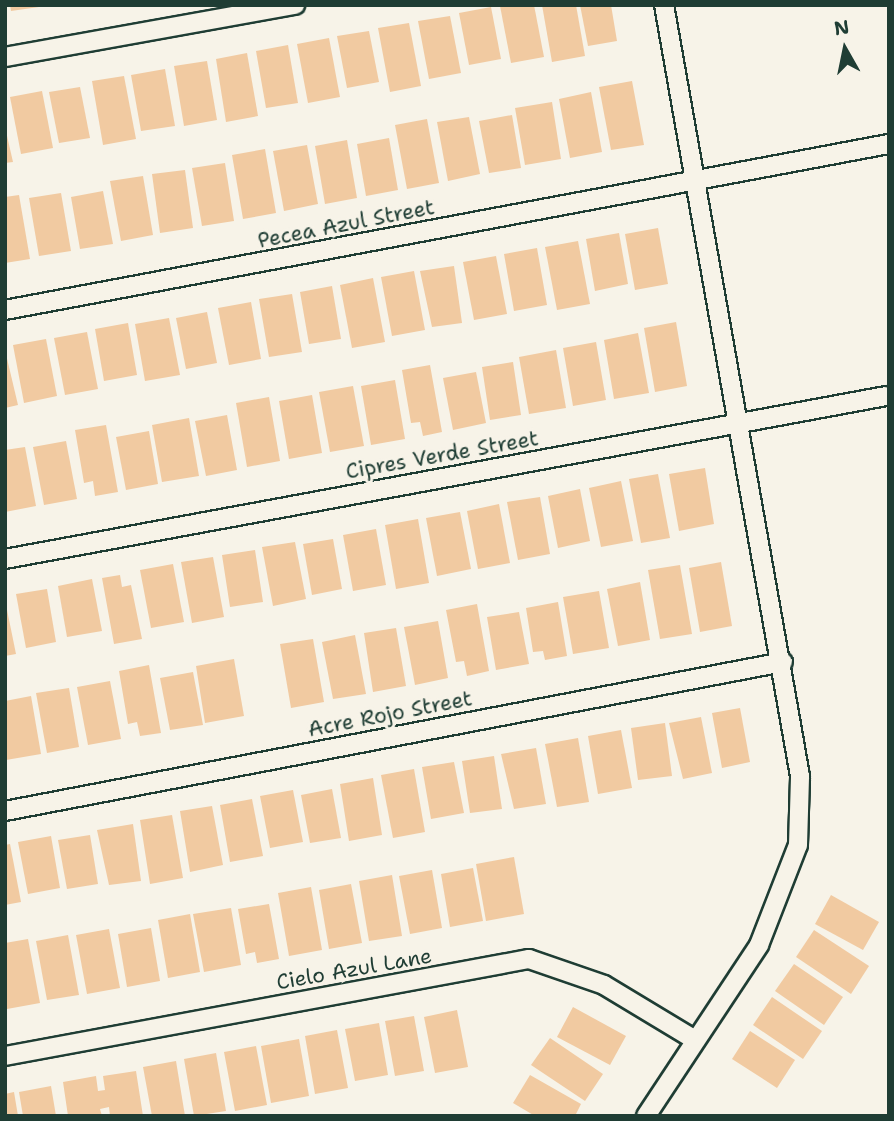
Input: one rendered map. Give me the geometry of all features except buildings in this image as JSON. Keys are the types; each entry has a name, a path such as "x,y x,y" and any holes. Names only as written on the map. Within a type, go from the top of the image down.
{"street":[{"path":"5,57 295,5"},
{"path":"646,1116 759,944 798,845 800,776 783,662 664,5"},
{"name":"Pecea Azul Street","path":"5,310 889,144"},
{"name":"Cipres Verde Street","path":"5,559 886,396"},
{"name":"Acre Rojo Street","path":"5,811 783,662"},
{"name":"Cielo Azul Lane","path":"5,1056 529,960 604,985 695,1040"}]}
